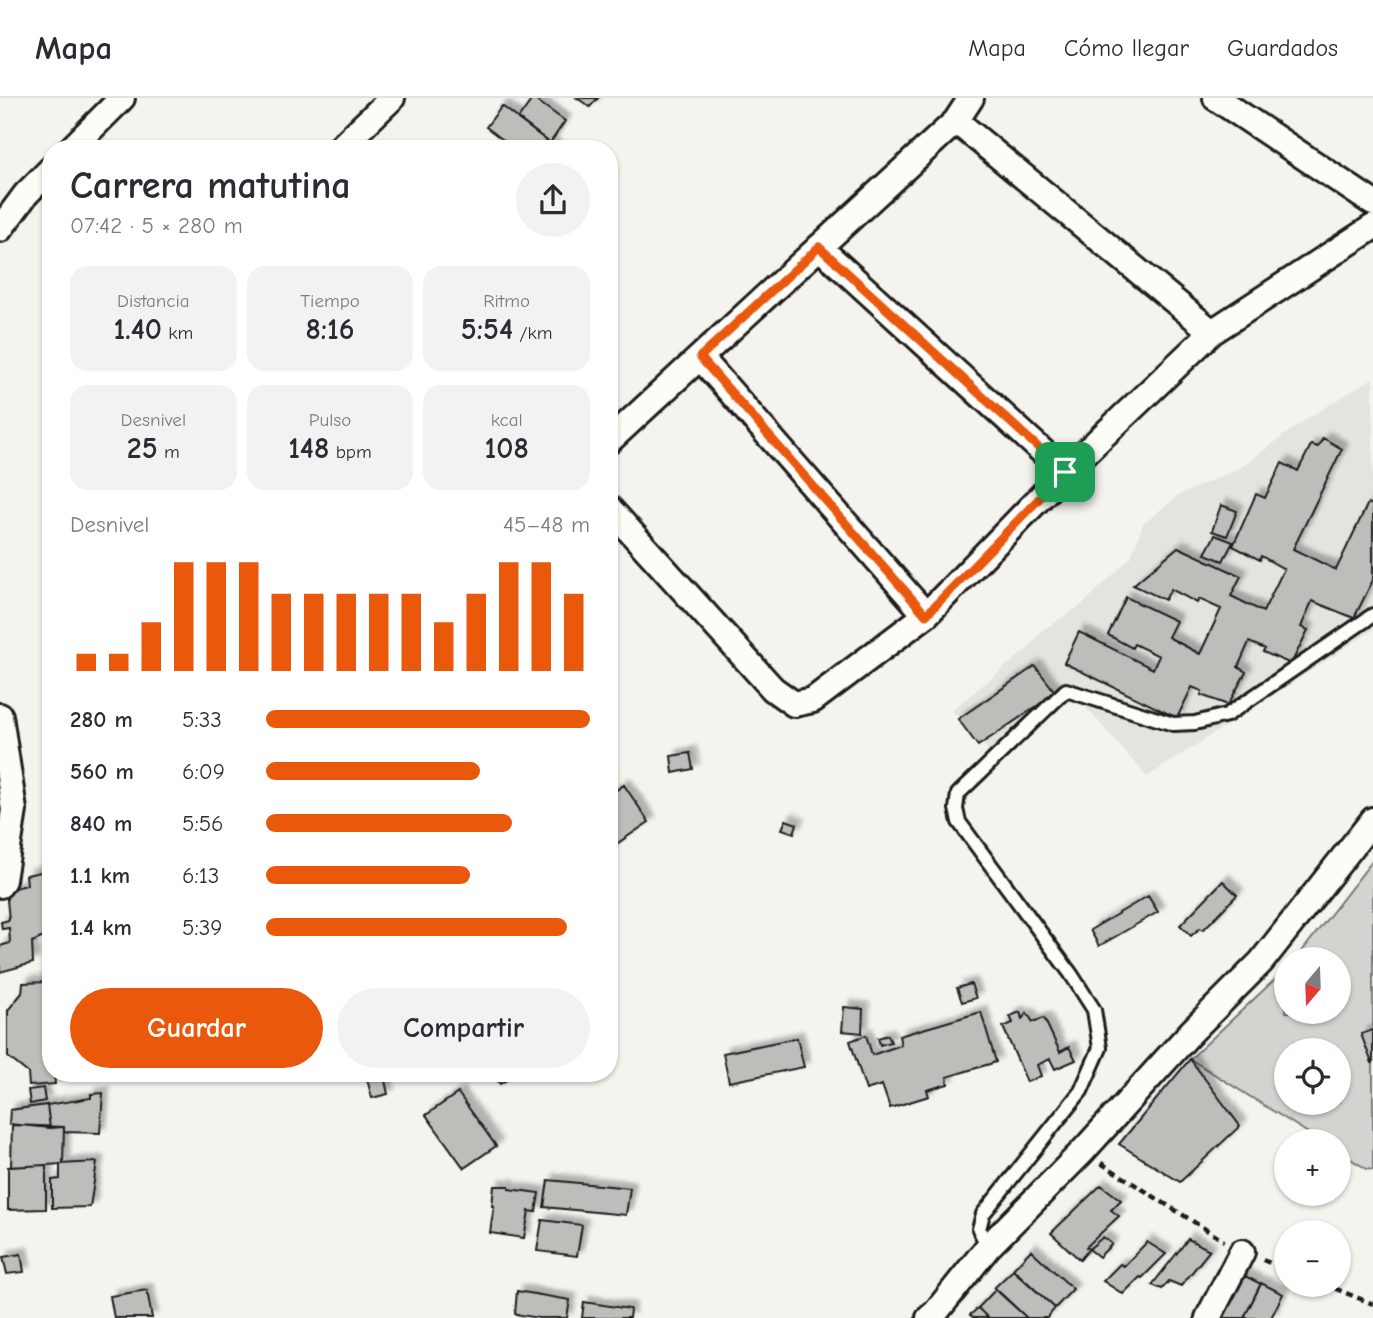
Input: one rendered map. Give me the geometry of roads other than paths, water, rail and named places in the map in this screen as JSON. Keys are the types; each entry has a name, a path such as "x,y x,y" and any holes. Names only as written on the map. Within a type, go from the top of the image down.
{"street":[{"path":"80,140 121,98"},
{"path":"618,432 956,121 971,98"},
{"path":"1216,98 1373,203"},
{"path":"347,140 378,103"},
{"path":"956,121 1212,331"},
{"path":"0,229 26,194 42,178"},
{"path":"618,519 773,689 794,704 813,700 926,615 1065,472 1212,331 1373,227"},
{"path":"819,247 1065,472"},
{"path":"700,357 926,615"},
{"path":"0,716 14,810 0,885"},
{"path":"929,1318 988,1247 1083,1151 1192,1031 1261,962 1373,820"},
{"path":"1209,1318 1242,1252"}],"lane":[{"path":"988,1247 979,1228 983,1214 1081,1091 1100,1048 1094,1010 1071,974 959,822 956,809 958,794 1066,690 1173,724 1195,723 1227,715 1373,615"}]}
